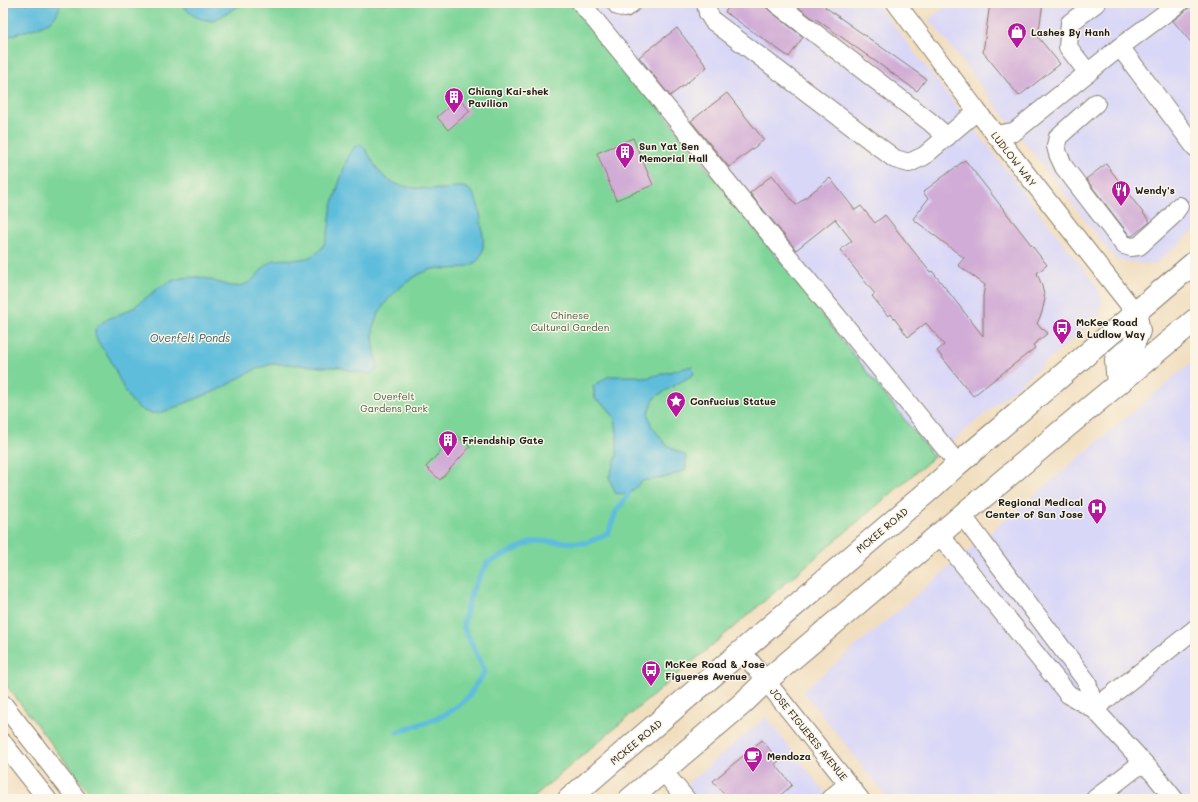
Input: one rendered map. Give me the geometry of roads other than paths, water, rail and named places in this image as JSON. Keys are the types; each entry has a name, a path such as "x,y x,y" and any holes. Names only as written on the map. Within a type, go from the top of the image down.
{"main road":[{"name":"MCKEE ROAD","path":"569,799 1195,262"},
{"path":"1118,384 1116,360 1133,345 1140,331 1135,312"},
{"path":"630,799 939,534 1195,320"}],"street":[{"path":"581,3 958,464"},
{"path":"616,3 618,6 625,8 632,3"},
{"path":"706,3 708,13 713,21 896,159 909,164 924,156 977,111"},
{"path":"776,3 929,121 947,137"},
{"name":"LUDLOW WAY","path":"896,3 995,135 1135,312"},
{"path":"1088,73 1068,47 1070,23 1096,3"},
{"path":"995,135 1014,132 1120,47 1179,3"},
{"path":"1120,47 1195,147"},
{"path":"1096,103 1058,137 1056,146 1064,167 1124,245 1131,247 1139,246 1172,216 1179,206"},
{"path":"962,515 1087,682 1094,709"},
{"path":"939,534 1068,694 1094,709 1143,762 1174,799"},
{"path":"1094,709 1195,629"},
{"name":"JOSE FIGUERES AVENUE","path":"742,651 860,799"},
{"path":"3,704 77,799"},
{"path":"27,735 5,751 47,799"},
{"path":"1095,799 1143,762"},
{"path":"663,772 686,799"},
{"path":"830,799 848,784"}],"water":[{"path":"3,3 61,3 55,17 50,21 38,27 3,39"},
{"path":"181,3 244,3 213,21 195,16"},
{"name":"Overfelt Ponds","path":"361,144 377,169 390,181 397,184 416,188 446,189 462,187 473,193 480,215 483,236 483,245 480,258 476,262 464,267 433,269 423,272 403,285 385,303 379,313 373,334 378,367 377,370 370,374 351,371 340,367 272,364 256,369 218,390 163,412 152,413 135,405 123,387 110,359 98,341 95,329 104,321 134,307 163,285 178,279 198,277 229,286 240,286 249,282 266,265 274,260 307,258 318,252 326,241 332,206 344,168 351,152 357,145"},
{"path":"692,366 694,374 655,397 648,413 651,425 665,444 686,456 686,470 667,477 642,481 628,495 615,493 609,477 617,456 615,419 607,407 595,399 593,386 609,376 636,376 646,378"}],"waterway":[{"path":"397,732 427,722 446,714 455,708 470,694 485,671 463,626 471,593 487,563 533,541 586,543 608,534 616,512 628,495"}],"place":[{"name":"Lashes By Hanh","path":"1017,49"},
{"name":"Chiang Kai-shek Pavilion","path":"454,114"},
{"name":"Sun Yat Sen Memorial Hall","path":"625,169"},
{"name":"Wendy's","path":"1121,207"},
{"name":"McKee Road & Ludlow Way","path":"1062,345"},
{"name":"Confucius Statue","path":"676,418"},
{"name":"Friendship Gate","path":"448,457"},
{"name":"Regional Medical Center of San Jose","path":"1097,525"},
{"name":"McKee Road & Jose Figueres Avenue","path":"651,687"},
{"name":"Mendoza","path":"753,773"}],"park label":[{"name":"Chinese Cultural Garden","path":"570,320"},
{"name":"Overfelt Gardens Park","path":"394,402"}]}
